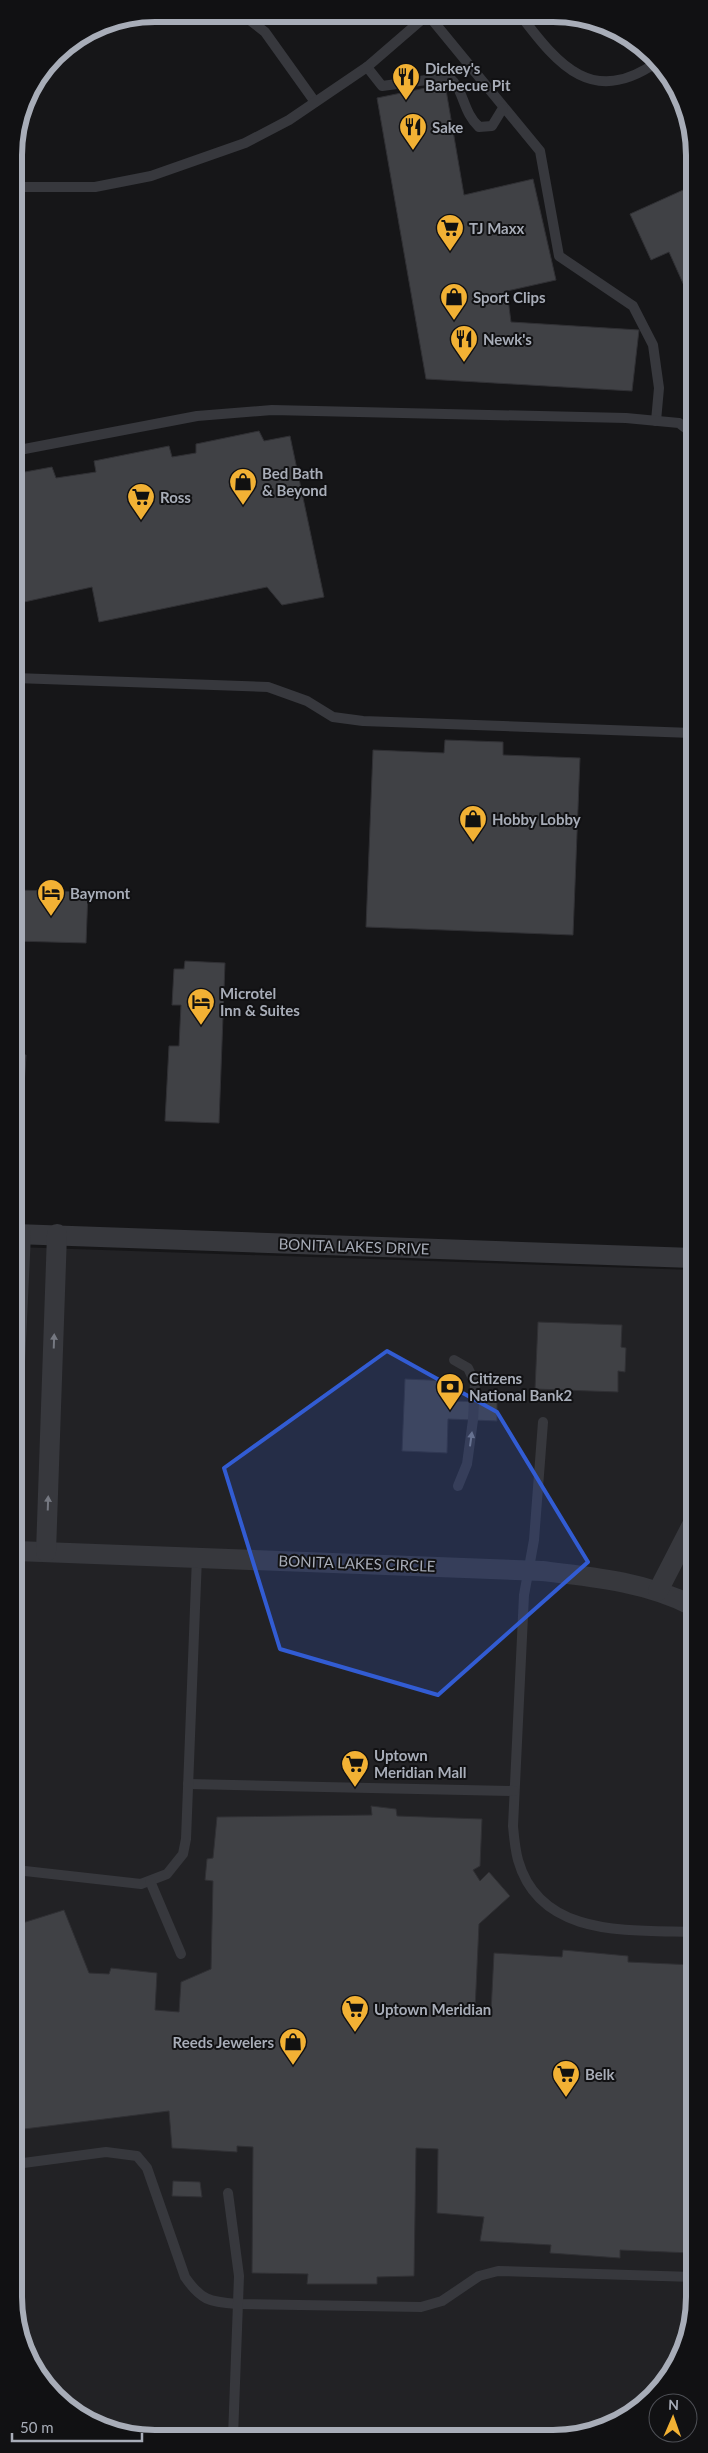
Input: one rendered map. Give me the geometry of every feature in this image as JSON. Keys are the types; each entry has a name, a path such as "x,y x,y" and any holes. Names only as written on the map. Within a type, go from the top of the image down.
{"street":[{"name":"BONITA LAKES DRIVE","path":"22,1234 685,1258"},
{"path":"46,1552 58,1234"},
{"path":"658,1591 685,1538"},
{"name":"BONITA LAKES CIRCLE","path":"22,1551 528,1570 604,1578 658,1591 685,1602"}],"lane":[{"path":"23,187 94,187 151,176 244,143 289,120 367,67 420,22"},
{"path":"432,22 540,151 559,256 633,306 653,345 659,388 656,421"},
{"path":"527,22 559,62 572,73 604,80 631,77 651,66"},
{"path":"253,23 265,32 315,102"},
{"path":"367,67 382,86 449,77 457,84 469,118 479,127 492,126 503,108"},
{"path":"23,449 198,416 272,410 626,418 679,423 686,428"},
{"path":"23,678 268,687 307,701 333,717 363,721 686,733"},
{"path":"454,1360 468,1368 475,1383 474,1420 467,1464 458,1486"},
{"path":"543,1422 534,1540 524,1595 513,1826 518,1860 532,1889 555,1911 582,1923 612,1929 685,1932"},
{"path":"22,1871 141,1884 167,1874 183,1854 188,1784 197,1557"},
{"path":"188,1784 514,1792"},
{"path":"150,1881 181,1954"},
{"path":"22,2163 106,2152 137,2156 147,2168 185,2277 196,2292 210,2302 421,2307 442,2301 479,2276 498,2271 685,2277"},
{"path":"228,2193 239,2276 236,2304 233,2430"}],"highlighted area":[{"path":"387,1351 497,1412 588,1562 438,1695 280,1649 224,1468"}],"shaded area":[{"name":"Uptown Meridian Mall","path":"22,1247 685,1270 685,2307 681,2332 672,2357 663,2372 647,2392 619,2413 596,2423 562,2430 146,2430 129,2428 96,2417 61,2392 36,2357 25,2324 22,2298"}],"building":[{"path":"445,84 464,195 533,179 556,280 507,291 511,322 639,330 632,391 426,379 377,98"},
{"path":"686,189 686,290 669,252 651,260 630,214"},
{"path":"259,431 264,441 290,436 324,597 282,605 267,587 99,622 92,587 23,602 23,472 52,467 56,478 96,472 94,461 169,446 172,457 196,453 196,444"},
{"name":"Hobby Lobby","path":"445,740 503,742 503,755 580,758 573,935 366,927 373,750 444,753"},
{"name":"Baymont","path":"23,890 88,892 86,943 23,941"},
{"name":"Microtel Inn & Suites","path":"185,961 225,963 219,1123 165,1121 169,1046 179,1046 181,1005 172,1005 174,969 184,969"},
{"path":"23,1055 26,1055 23,1086"},
{"path":"538,1322 622,1325 621,1347 626,1348 625,1372 618,1371 618,1392 535,1389"},
{"name":"Citizens National Bank2","path":"405,1379 452,1381 451,1401 497,1402 497,1421 448,1419 447,1453 402,1451"},
{"name":"Uptown Meridian","path":"371,1806 396,1809 397,1816 482,1819 480,1866 473,1870 480,1881 489,1872 510,1896 479,1924 475,2010 491,2012 494,1953 562,1957 563,1950 628,1956 628,1962 685,1965 685,2253 620,2250 620,2258 550,2253 551,2245 480,2241 484,2217 437,2213 438,2149 416,2148 414,2276 377,2277 377,2284 307,2284 308,2274 252,2273 253,2147 237,2146 237,2152 172,2148 169,2111 22,2129 22,1923 64,1910 89,1973 109,1974 111,1968 157,1973 155,2010 179,2012 181,1982 211,1969 213,1881 205,1880 207,1859 213,1858 217,1817 372,1815"},
{"path":"173,2181 200,2182 202,2197 172,2196"}],"place":[{"name":"Dickey's Barbecue Pit","path":"406,101"},
{"name":"Sake","path":"413,151"},
{"name":"TJ Maxx","path":"450,252"},
{"name":"Sport Clips","path":"454,321"},
{"name":"Newk's","path":"464,363"},
{"name":"Bed Bath & Beyond","path":"243,506"},
{"name":"Ross","path":"141,521"},
{"name":"Hobby Lobby","path":"473,843"},
{"name":"Baymont","path":"51,917"},
{"name":"Microtel Inn & Suites","path":"201,1026"},
{"name":"Citizens National Bank2","path":"450,1411"},
{"name":"Uptown Meridian Mall","path":"355,1788"},
{"name":"Uptown Meridian","path":"355,2033"},
{"name":"Reeds Jewelers","path":"293,2066"},
{"name":"Belk","path":"566,2098"}]}
